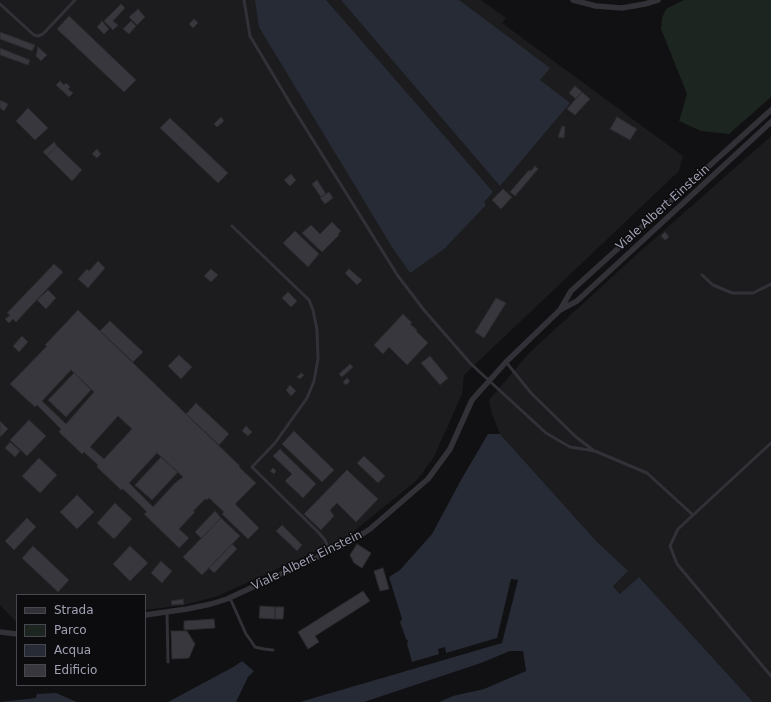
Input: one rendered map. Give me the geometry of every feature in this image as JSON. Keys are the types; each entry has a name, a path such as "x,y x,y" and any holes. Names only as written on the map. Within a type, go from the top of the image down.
{"street":[{"path":"573,0 596,6 622,8 646,4 658,0"},
{"name":"Viale Albert Einstein","path":"560,310 571,291 771,110"},
{"name":"Viale Albert Einstein","path":"146,615 211,604 230,598 350,542 370,530 428,479 450,449 472,400 506,362 560,310 577,300 771,122"},
{"path":"0,632 16,634"}],"lane":[{"path":"0,4 34,35 38,36 43,34 75,0"},
{"path":"244,0 250,36 254,45 398,276 424,310 471,364 546,433 570,447 595,451"},
{"path":"659,212 666,219"},
{"path":"232,226 309,300 313,310 317,330 318,359 314,381 307,398 275,443 252,466 326,540 330,551"},
{"path":"641,228 647,236"},
{"path":"702,275 713,285 732,293 753,294 771,284"},
{"path":"506,362 531,393 576,437 595,451 647,473 693,515"},
{"path":"771,444 678,529 670,546 677,564 771,676"},
{"path":"230,598 246,634 255,647 264,650 273,650"},
{"path":"166,612 168,662"}],"shaded area":[{"path":"0,0 481,0 506,18 502,23 683,156 679,171 464,375 462,394 434,457 417,480 347,537 218,596 185,605 146,610 146,594 16,594 16,622 0,605"},
{"path":"771,136 771,702 753,702 639,577 621,594 612,586 627,571 596,542 500,434 492,414 489,400 529,353 636,255"}],"green space":[{"path":"684,0 771,0 771,97 729,134 701,131 679,121 687,94 661,29 662,18 666,9"}],"water":[{"path":"255,0 326,0 493,192 484,202 486,205 444,249 410,273 392,247 259,27"},
{"path":"341,0 459,0 550,68 540,80 570,103 500,186"},
{"path":"488,434 500,434 596,541 628,571 613,586 620,594 639,577 753,702 439,702 453,696 484,689 526,671 523,651 510,651 481,663 364,702 300,702 502,643 518,580 511,579 497,638 446,653 445,647 438,649 439,654 412,662 407,644 408,641 400,622 402,619 389,577 400,570 432,534"},
{"path":"242,661 254,671 248,677 236,702 168,702 235,666"},
{"path":"56,693 77,702 0,702 36,698 37,694"}],"building":[{"path":"121,4 125,8 113,21 118,25 113,30 104,21"},
{"path":"138,9 145,17 137,25 129,17"},
{"path":"69,16 136,80 124,92 57,29"},
{"path":"194,19 198,23 193,28 189,24"},
{"path":"102,21 109,29 104,34 97,27"},
{"path":"131,21 136,26 129,34 123,29"},
{"path":"0,32 35,45 32,51 0,39"},
{"path":"38,47 47,55 41,61 36,56"},
{"path":"0,48 30,60 28,65 0,55"},
{"path":"60,81 64,85 66,83 70,87 68,89 73,93 69,97 56,85"},
{"path":"575,86 582,92 576,99 569,93"},
{"path":"582,92 590,99 575,115 567,109"},
{"path":"0,100 8,104 4,111 0,108"},
{"path":"28,108 48,128 35,140 16,121"},
{"path":"221,117 224,121 217,127 214,124"},
{"path":"617,117 637,129 630,140 610,129"},
{"path":"170,118 228,173 218,183 160,128"},
{"path":"562,126 565,127 564,138 558,137"},
{"path":"54,142 57,146 47,156 43,152"},
{"path":"57,146 82,170 72,181 47,156"},
{"path":"97,149 101,154 97,158 92,154"},
{"path":"535,166 538,169 515,196 510,192 529,170 531,171"},
{"path":"291,174 296,180 290,186 284,180"},
{"path":"317,180 326,194 321,197 312,184"},
{"path":"503,189 512,197 501,209 492,200"},
{"path":"329,192 333,198 325,204 320,198"},
{"path":"332,222 341,231 338,234 339,235 322,252 302,233 311,225 320,234"},
{"path":"295,231 319,254 308,267 283,243"},
{"path":"665,232 669,237 665,240 661,236"},
{"path":"98,261 105,268 88,288 78,279 87,269 89,271"},
{"path":"54,264 63,272 16,322 13,319 9,323 5,319 10,315 7,313"},
{"path":"211,269 218,275 211,282 204,276"},
{"path":"349,269 362,280 357,285 345,273"},
{"path":"48,290 56,298 46,309 37,300"},
{"path":"288,292 297,301 291,307 282,298"},
{"path":"496,298 506,303 484,338 475,332"},
{"path":"78,310 256,483 235,504 259,528 248,539 222,514 224,512 209,498 207,500 205,499 193,511 195,512 179,529 189,538 179,548 144,514 147,512 140,505 123,489 121,490 84,452 82,454 59,432 61,429 37,405 35,407 10,384 47,346 45,345","holes":["71,370 94,392 66,424 42,401","118,416 132,429 104,459 90,447","157,453 183,477 175,483 153,507 129,483"]},
{"path":"403,314 412,323 410,324 417,330 416,331 428,343 407,365 389,347 383,354 374,345"},
{"path":"110,321 143,352 133,362 100,331"},
{"path":"22,336 28,342 19,352 13,346"},
{"path":"179,355 192,367 181,379 168,366"},
{"path":"430,356 448,378 440,385 421,363"},
{"path":"350,364 353,367 342,377 339,374"},
{"path":"74,373 91,390 66,417 48,400"},
{"path":"301,373 304,375 300,379 297,377"},
{"path":"347,378 350,381 346,385 343,382"},
{"path":"290,385 296,391 291,396 286,390"},
{"path":"196,403 229,434 219,445 186,414"},
{"path":"29,420 46,436 27,456 10,440"},
{"path":"0,421 8,429 0,437"},
{"path":"246,426 252,432 248,436 242,431"},
{"path":"294,431 334,470 322,482 282,444"},
{"path":"10,442 20,451 15,457 5,448"},
{"path":"280,449 316,484 303,498 285,481 292,474 273,456"},
{"path":"364,456 385,476 378,483 357,463"},
{"path":"161,457 178,472 152,500 135,485"},
{"path":"39,458 57,475 40,493 22,476"},
{"path":"273,468 276,471 274,474 270,471"},
{"path":"347,470 378,499 356,522 337,503 330,510 334,516 321,530 304,514"},
{"path":"77,495 94,512 77,529 60,512"},
{"path":"115,503 132,519 114,539 97,523"},
{"path":"215,511 221,518 201,538 195,532"},
{"path":"27,518 36,527 14,550 5,541"},
{"path":"221,518 240,536 202,575 183,557"},
{"path":"282,525 302,545 297,551 276,531"},
{"path":"232,544 237,549 214,573 209,568"},
{"path":"357,544 371,553 362,568 354,563 350,555"},
{"path":"33,546 69,580 58,592 22,558"},
{"path":"130,546 148,563 130,581 113,564"},
{"path":"161,561 172,571 162,583 151,573"},
{"path":"383,568 389,589 380,591 374,571"},
{"path":"363,591 370,601 315,636 319,642 308,649 298,632"},
{"path":"183,599 184,604 172,605 171,601"},
{"path":"260,606 275,607 275,619 259,618"},
{"path":"275,607 284,607 283,619 275,619"},
{"path":"214,619 215,628 184,630 184,621"},
{"path":"171,631 187,631 195,644 189,658 172,659"}]}
